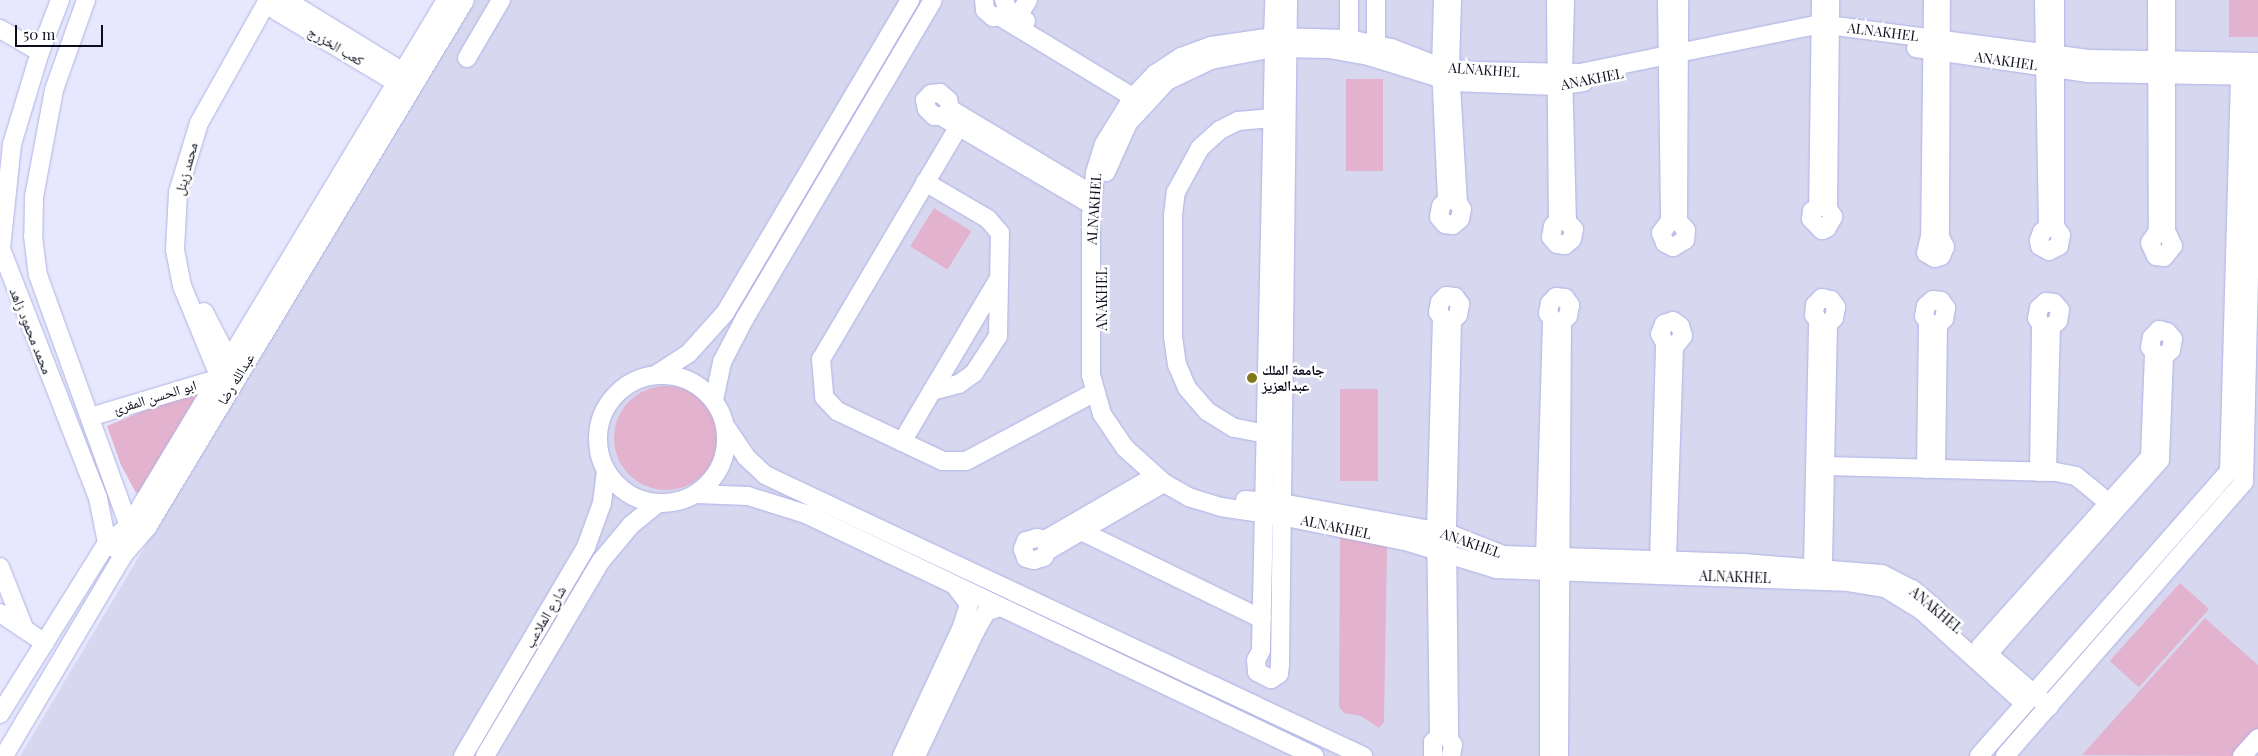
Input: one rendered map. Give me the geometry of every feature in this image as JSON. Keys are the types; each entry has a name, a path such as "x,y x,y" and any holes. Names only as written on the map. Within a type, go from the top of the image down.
{"street":[{"name":"محمد محمود زاهد","path":"60,0 40,52 12,144 4,178 0,250 4,274 98,498 107,543"},
{"name":"محمد محمود زاهد","path":"86,0 54,90 34,197 33,236 38,275 129,526"},
{"name":"عبدالله رضا","path":"0,714 107,543 129,526 230,362 446,0"},
{"name":"عبدالله رضا","path":"4,756 124,554 148,526 465,0"},
{"path":"467,58 501,0"},
{"path":"726,427 726,446 721,465 711,482 696,494 677,502 656,504 636,498 619,487 606,471 598,450 598,429 605,409 618,392 636,380 657,374 689,353 725,313 910,0"},
{"path":"714,400 722,362 746,318 933,0"},
{"path":"984,0 985,10 992,17 999,16 1136,93"},
{"path":"1004,0 1008,10 1136,93"},
{"path":"1018,16 1028,0"},
{"path":"1274,0 1280,42 1273,509 1257,672 1271,679 1279,674 1280,666 1273,509 1266,434 1272,118 1280,42 1288,0"},
{"path":"1349,0 1349,39"},
{"path":"1376,0 1376,44"},
{"path":"1443,0 1447,74 1458,203 1462,209 1460,219 1453,225 1445,224 1439,217 1441,206 1447,200 1447,74 1452,0"},
{"path":"1556,0 1559,79 1567,222 1574,229 1572,239 1565,245 1557,244 1551,237 1553,226 1558,221 1559,79 1565,0"},
{"path":"1667,0 1672,58 1678,221 1686,230 1685,240 1673,247 1665,243 1661,233 1670,221 1672,58 1679,0"},
{"path":"1820,0 1825,29 1828,208 1833,217 1827,228 1822,230 1811,219 1812,211 1818,207 1825,29 1830,0"},
{"path":"1933,0 1936,45 1940,237 1945,247 1942,256 1935,258 1926,253 1930,236 1936,45 1941,0"},
{"path":"2044,0 2049,61 2055,227 2061,235 2059,246 2049,251 2040,246 2039,240 2042,232 2048,227 2049,61 2055,0"},
{"path":"2157,0 2162,67 2166,231 2173,246 2164,257 2156,256 2150,243 2158,231 2162,67 2166,0"},
{"name":"كعب الخزرج","path":"271,3 400,77"},
{"name":"محمد زينل","path":"230,362 203,311 186,250 189,195 207,130 271,3"},
{"name":"محمد زينل","path":"220,378 182,286 175,250 178,192 198,123 271,3"},
{"path":"0,29 40,52"},
{"name":"ALNAKHEL","path":"2029,698 1921,610 1885,588 1848,582 1554,565 1496,569 1443,551 1273,509 1189,497 1159,480 1125,448 1102,414 1091,375 1092,200 1095,173 1104,144 1136,93 1155,74 1181,57 1211,46 1349,39 1376,44 1447,74 1559,79 1825,29 2049,61 2089,60 2162,67 2251,69"},
{"name":"ANAKHEL","path":"1447,74 1368,56 1280,42 1211,60 1182,72 1148,99 1128,124 1113,152 1103,200 1102,373 1112,409 1133,439 1160,468 1192,488 1227,498 1273,509 1442,532 1503,555 1554,565 1663,561 1818,567 1882,574 1912,589 1984,651 2029,698 2049,707"},
{"path":"1979,756 2229,471 2251,69"},
{"path":"2005,756 2244,482 2251,69"},
{"path":"940,93 948,100 950,109 1092,200 941,116 934,116 927,109 925,100 931,94 940,93"},
{"path":"1266,434 1234,428 1207,411 1187,388 1176,365 1172,337 1173,215 1176,192 1200,148 1220,130 1238,121 1272,118"},
{"path":"959,126 820,360 824,397 837,411 943,461 966,461 1095,392"},
{"path":"925,182 995,225 1000,233 998,336 990,352 974,373 959,384 932,392"},
{"path":"902,442 1000,275"},
{"path":"1442,532 1452,321 1458,315 1460,304 1455,297 1446,296 1440,302 1438,312 1442,317 1442,532 1449,739 1453,745 1451,756"},
{"path":"1549,756 1554,565 1562,322 1568,316 1570,305 1565,298 1556,297 1550,303 1548,313 1552,319 1554,565 1559,756"},
{"path":"1822,298 1831,300 1836,307 1834,318 1828,324 1825,466 1818,567 1818,320 1814,315 1816,305 1822,298"},
{"path":"1932,300 1941,301 1946,308 1944,319 1938,326 1931,469 1928,322 1924,316 1926,306 1932,300"},
{"path":"2046,302 2054,303 2060,310 2058,321 2051,327 2043,472 2041,324 2037,318 2039,308 2046,302"},
{"path":"1674,321 1680,326 1683,336 1674,347 1663,561 1665,343 1660,334 1664,324 1674,321"},
{"path":"2159,330 2167,332 2173,339 2171,350 2164,356 2160,460 1984,651 2150,457 2154,352 2150,347 2152,337 2159,330"},
{"path":"657,374 678,376 698,385 714,400 726,427 746,457 765,475 1363,756"},
{"name":"ابو الحسن المقرئ","path":"90,417 220,378"},
{"path":"1825,466 2043,472 2076,476 2109,503"},
{"name":"شارع الملاعب","path":"463,756 586,547 602,503 606,471"},
{"path":"1159,480 1087,528 1047,551 1044,557 1034,560 1026,558 1023,549 1026,541 1037,538 1045,540 1159,480"},
{"path":"696,494 748,496 806,514 1314,756"},
{"name":"شارع الملاعب","path":"485,756 601,561 631,525 656,504"},
{"path":"129,526 148,526"},
{"path":"1087,528 1262,614"},
{"path":"107,543 124,554"},
{"path":"1433,756 1433,742 1439,736 1443,551"},
{"path":"0,567 24,628"},
{"path":"902,756 962,627 969,604 956,586"},
{"path":"916,756 986,612 1000,607"},
{"path":"0,613 44,643"},
{"path":"2242,756 2258,738"}],"shaded area":[{"name":"جامعة الملك عبدالعزيز","path":"471,0 2258,0 2258,756 20,756"},
{"path":"2229,0 2258,0 2258,37 2229,37"},
{"path":"1346,79 1383,79 1383,171 1346,171"},
{"path":"934,208 971,231 947,269 910,246"},
{"path":"666,386 686,390 703,401 714,418 718,438 714,458 703,475 686,486 666,490 646,486 629,475 618,458 614,438 618,418 629,401 646,390"},
{"path":"1340,389 1378,389 1378,481 1340,481"},
{"path":"194,390 200,392 143,490 136,493 121,465 107,426"},
{"path":"1340,534 1387,547 1384,722 1379,728 1361,716 1344,713 1339,707"},
{"path":"2180,583 2209,609 2139,687 2110,661"},
{"path":"2205,618 2258,665 2258,729 2234,756 2082,755"}],"place":[{"name":"جامعة الملك عبدالعزيز","path":"1252,378"}]}
